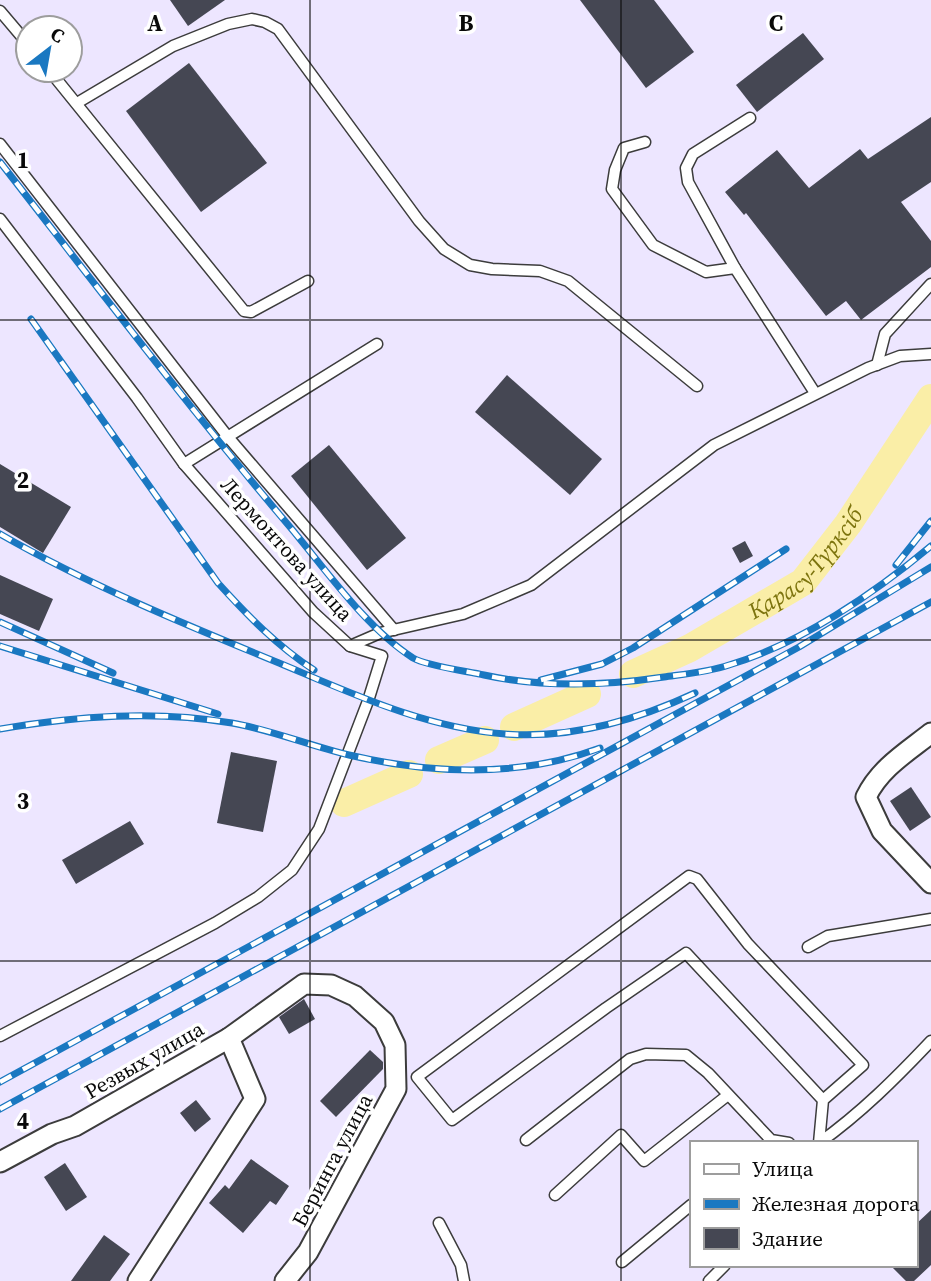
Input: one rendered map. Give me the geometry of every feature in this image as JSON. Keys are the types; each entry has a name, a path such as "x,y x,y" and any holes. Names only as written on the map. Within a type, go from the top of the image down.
{"street":[{"path":"931,733 885,769 866,797 882,831 931,883"},
{"name":"Резвых улица","path":"0,1162 51,1134 75,1126 229,1038 304,984"},
{"name":"Беринга улица","path":"285,1281 308,1252 396,1089 395,1045 384,1022 355,996 331,985 304,984"},
{"path":"138,1281 255,1099 229,1038"}],"lane":[{"path":"0,10 14,27"},
{"path":"77,103 173,46 240,20 265,22 278,29 419,221 444,249 470,265 492,269 540,271 568,281 697,386"},
{"path":"61,84 244,311 251,312 307,281"},
{"path":"750,118 693,154 686,168 688,182 735,268 815,393"},
{"path":"645,142 625,148 615,170 612,189 653,245 706,272 735,268"},
{"path":"0,144 228,437 394,630"},
{"name":"Лермонтова улица","path":"0,219 184,464 313,612 350,646 380,633 463,614 531,584 713,445 877,365 900,356 931,354"},
{"path":"877,365 885,334 931,284"},
{"path":"184,464 377,344"},
{"path":"0,1036 215,923 276,884 292,870 319,829 368,701 382,656 350,646"},
{"path":"819,1141 823,1100 863,1065 748,944 697,879 689,876 416,1077 452,1120 686,953 823,1100"},
{"path":"808,947 828,936 931,919"},
{"path":"822,1141 850,1121 931,1041"},
{"path":"526,1140 629,1059 646,1054 686,1055 708,1073 769,1141"},
{"path":"555,1195 621,1135 644,1161 728,1095"},
{"path":"622,1262 690,1206"},
{"path":"439,1223 461,1265 464,1281"},
{"path":"709,1281 723,1267"}],"building":[{"path":"170,0 225,0 188,26"},
{"path":"580,0 654,0 694,52 646,88"},
{"path":"803,33 824,59 757,112 736,85"},
{"path":"189,63 267,163 201,212 126,111"},
{"path":"931,117 931,182 901,202 931,241 931,267 861,320 846,301 826,316 746,213 744,215 725,192 777,150 809,188 860,149 868,159"},
{"path":"507,375 602,459 570,495 475,412"},
{"path":"329,445 406,538 367,570 291,476"},
{"path":"0,464 71,507 43,553 0,527"},
{"path":"745,541 753,556 740,563 732,548"},
{"path":"0,575 53,599 39,631 0,614"},
{"path":"231,752 277,761 263,832 217,823"},
{"path":"911,787 931,817 910,831 890,801"},
{"path":"130,821 144,844 76,884 62,860"},
{"path":"304,999 315,1019 289,1034 279,1017"},
{"path":"370,1050 383,1062 383,1069 336,1117 320,1101"},
{"path":"196,1100 211,1119 195,1132 180,1113"},
{"path":"251,1159 289,1186 276,1205 270,1201 243,1233 209,1203 225,1185 229,1189"},
{"path":"65,1163 87,1197 66,1211 44,1177"},
{"path":"931,1210 931,1265 914,1281 906,1281 892,1267 917,1267 917,1223"},
{"path":"104,1235 130,1254 110,1281 71,1281"}],"waterway":[{"name":"Қарасу-Түрксіб","path":"633,674 690,648 803,582 848,524 931,398"},
{"name":"Қарасу-Түрксіб","path":"514,727 587,694"},
{"name":"Қарасу-Түрксіб","path":"439,760 485,740"},
{"name":"Қарасу-Түрксіб","path":"344,803 409,774"}],"railway":[{"path":"0,162 215,437 347,597 379,631 419,661 506,679 551,684 619,682 713,669 756,656 809,631 861,599 931,546"},
{"path":"31,319 218,583 263,630 314,670"},
{"path":"896,565 931,521"},
{"path":"0,534 102,587 172,618 389,708 446,725 505,734 554,734 603,726 650,712 695,693"},
{"path":"541,680 602,664 633,648 786,549"},
{"path":"0,1082 799,647 931,567"},
{"path":"0,1109 931,602"},
{"path":"0,622 113,673"},
{"path":"0,646 218,714"},
{"path":"0,729 116,716 203,719 247,726 349,755 443,769 475,770 538,764 600,748"}]}
